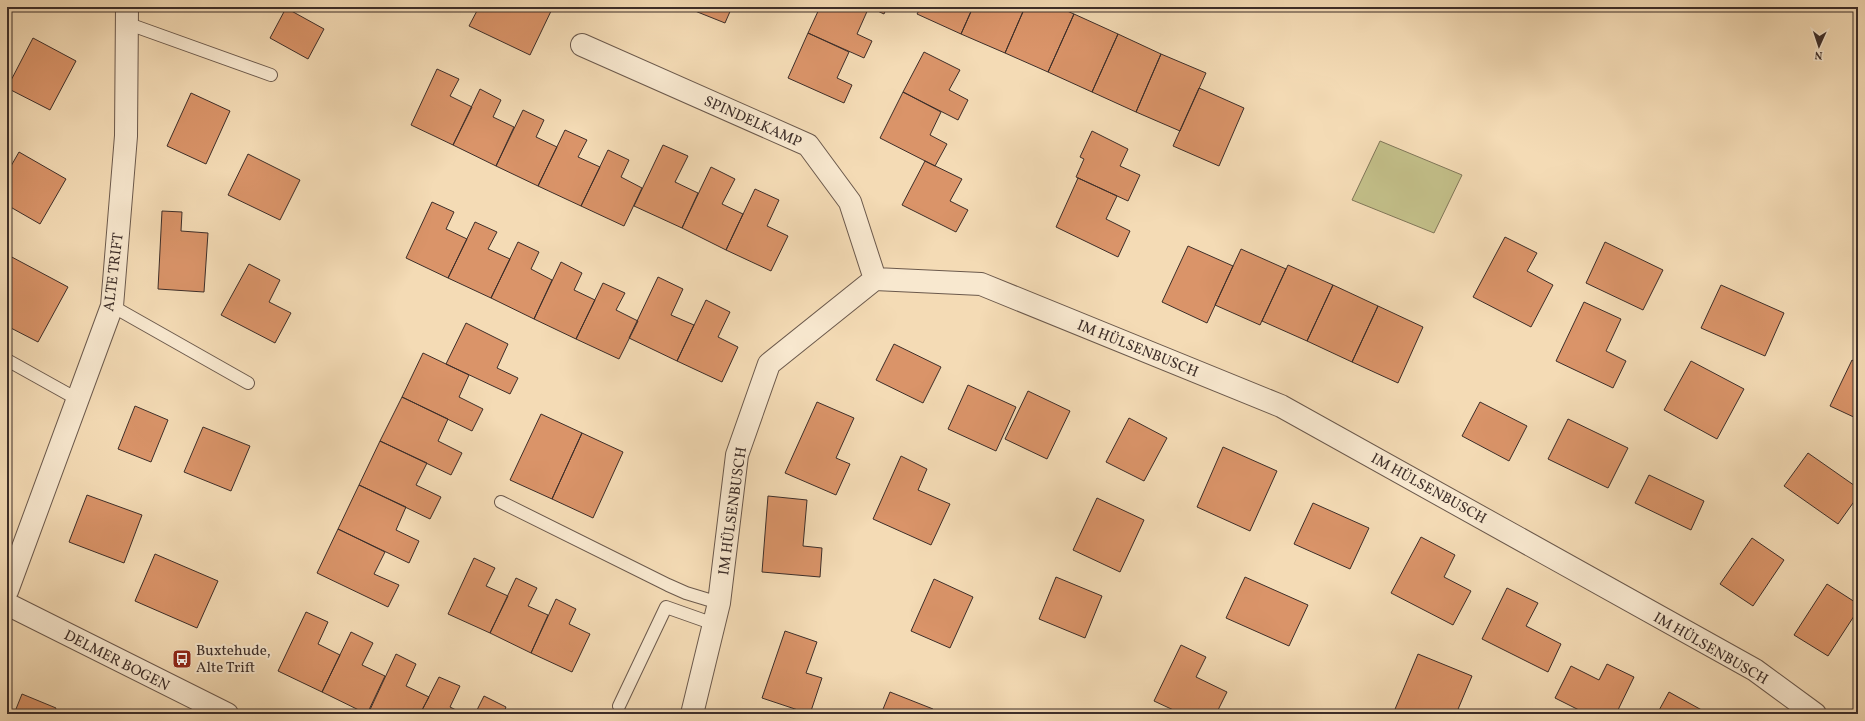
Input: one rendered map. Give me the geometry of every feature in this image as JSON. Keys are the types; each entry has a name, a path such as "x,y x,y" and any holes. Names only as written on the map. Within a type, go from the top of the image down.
{"street":[{"name":"ALTE TRIFT","path":"7,591 112,306 126,136 126,15"},
{"name":"SPINDELKAMP","path":"582,45 808,145 850,202 875,279"},
{"name":"IM HÜLSENBUSCH","path":"692,714 719,603 737,455 769,364 875,279 981,284 1281,406 1755,670 1815,714"},
{"name":"DELMER BOGEN","path":"7,604 227,714"}],"lane":[{"path":"126,15 270,75"},
{"path":"112,306 248,383"},
{"path":"7,360 77,399"},
{"path":"501,502 668,585 686,593 719,603"},
{"path":"619,706 666,607 714,624"}],"shaded area":[{"path":"1380,141 1462,175 1434,233 1352,200"}],"building":[{"path":"479,7 494,7 501,11 503,7 553,7 530,55 469,26"},
{"path":"685,7 732,7 725,23"},
{"path":"820,7 869,7 857,34 872,41 864,58 808,33"},
{"path":"869,7 887,7 884,14"},
{"path":"921,7 973,7 961,34 917,14"},
{"path":"973,7 1025,7 1005,53 961,34"},
{"path":"1025,7 1058,7 1074,14 1048,72 1005,53"},
{"path":"286,8 324,29 308,59 270,38"},
{"path":"1074,14 1118,34 1092,92 1048,72"},
{"path":"808,33 849,52 837,78 852,85 844,103 788,78"},
{"path":"1118,34 1161,54 1136,112 1092,92"},
{"path":"33,38 76,61 50,110 7,88"},
{"path":"924,52 960,70 949,90 968,100 958,120 903,92"},
{"path":"1161,54 1206,73 1180,131 1136,112"},
{"path":"437,69 459,79 450,96 472,107 453,145 411,125"},
{"path":"1199,88 1244,108 1219,166 1173,146"},
{"path":"480,89 501,100 493,117 514,127 496,166 453,145"},
{"path":"903,92 941,112 930,135 947,144 935,166 880,138"},
{"path":"191,93 230,111 206,164 167,146"},
{"path":"523,110 544,120 536,137 557,147 538,186 496,166"},
{"path":"565,130 587,140 578,157 600,167 581,206 538,186"},
{"path":"1092,131 1128,149 1120,166 1140,175 1128,201 1076,177 1084,159 1080,157"},
{"path":"663,145 688,156 675,182 698,193 682,228 634,206"},
{"path":"608,150 629,160 621,177 642,188 624,226 581,206"},
{"path":"19,152 66,179 40,224 7,205 7,173"},
{"path":"248,154 300,180 280,220 228,195"},
{"path":"925,161 962,179 950,201 968,210 956,232 902,205"},
{"path":"711,167 735,179 722,204 743,214 726,250 682,228"},
{"path":"1078,178 1117,196 1106,219 1130,231 1118,257 1056,227"},
{"path":"755,189 779,200 767,226 788,236 771,271 726,250"},
{"path":"432,202 454,212 446,229 467,239 448,278 406,258"},
{"path":"162,211 182,212 181,231 208,233 204,292 158,289"},
{"path":"475,222 497,232 488,249 510,259 491,298 448,278"},
{"path":"1505,237 1537,253 1527,271 1553,285 1531,327 1473,297"},
{"path":"518,242 539,252 531,269 552,280 534,319 491,298"},
{"path":"1605,242 1663,270 1643,310 1586,283"},
{"path":"1188,246 1233,266 1207,323 1162,302"},
{"path":"1241,249 1286,269 1260,325 1215,305"},
{"path":"8,255 68,287 38,342 7,326"},
{"path":"561,262 582,273 574,290 595,300 576,339 534,319"},
{"path":"249,264 280,280 269,302 291,313 275,343 221,315"},
{"path":"1288,265 1333,285 1307,341 1262,321"},
{"path":"658,277 683,289 671,315 694,325 677,361 629,338"},
{"path":"603,283 625,293 616,310 638,321 619,359 576,339"},
{"path":"1333,285 1378,306 1352,362 1307,341"},
{"path":"1721,285 1784,313 1765,356 1701,328"},
{"path":"706,300 730,312 718,337 738,347 722,382 677,361"},
{"path":"1584,302 1621,319 1606,351 1626,361 1613,388 1556,361"},
{"path":"1378,306 1423,327 1398,383 1352,362"},
{"path":"466,323 508,344 497,368 518,378 510,394 446,364"},
{"path":"894,344 941,367 923,403 876,380"},
{"path":"423,353 469,375 459,397 483,409 472,431 402,397"},
{"path":"1852,360 1858,363 1858,419 1830,406"},
{"path":"1691,361 1744,389 1717,439 1664,410"},
{"path":"968,385 1016,407 996,451 948,429"},
{"path":"1028,391 1070,411 1047,459 1005,439"},
{"path":"402,397 448,419 438,441 462,453 451,475 380,441"},
{"path":"817,402 854,418 836,458 850,464 836,495 785,473"},
{"path":"1480,402 1527,426 1509,461 1462,436"},
{"path":"135,406 168,420 151,462 118,449"},
{"path":"541,414 582,433 552,499 510,480"},
{"path":"1129,418 1167,438 1144,481 1106,462"},
{"path":"1568,419 1628,448 1608,488 1548,459"},
{"path":"203,427 250,446 231,491 184,472"},
{"path":"582,433 623,452 593,518 552,499"},
{"path":"380,441 427,463 416,485 441,497 430,519 359,485"},
{"path":"1223,447 1277,471 1250,531 1197,507"},
{"path":"1808,453 1858,488 1858,496 1838,524 1784,486"},
{"path":"901,456 927,469 918,490 950,504 931,545 873,519"},
{"path":"1649,475 1704,501 1691,530 1635,503"},
{"path":"359,485 406,507 396,530 419,541 409,563 338,529"},
{"path":"87,495 142,515 124,563 69,542"},
{"path":"768,496 807,500 803,546 822,548 820,577 762,572"},
{"path":"1097,498 1144,520 1120,572 1073,550"},
{"path":"1313,503 1369,528 1350,569 1294,544"},
{"path":"338,529 385,552 374,574 399,585 388,607 317,573"},
{"path":"1421,537 1455,555 1444,577 1471,591 1453,625 1391,593"},
{"path":"1752,538 1784,560 1753,606 1720,584"},
{"path":"155,554 218,581 197,628 135,601"},
{"path":"474,558 495,568 486,586 508,596 490,633 448,614"},
{"path":"1056,577 1102,596 1085,638 1039,619"},
{"path":"1245,577 1308,605 1289,646 1226,618"},
{"path":"516,578 537,588 528,606 548,615 531,653 490,633"},
{"path":"934,579 973,597 950,648 911,631"},
{"path":"1827,584 1858,604 1858,610 1828,656 1794,635"},
{"path":"1507,588 1538,603 1526,626 1561,644 1548,672 1482,639"},
{"path":"556,599 576,609 569,624 590,634 572,672 531,653"},
{"path":"306,612 328,622 318,644 340,655 322,692 278,671"},
{"path":"785,631 817,642 806,673 822,678 810,714 762,698"},
{"path":"351,632 373,643 362,665 385,676 367,714 322,692"},
{"path":"1181,645 1206,657 1196,677 1227,692 1216,714 1182,714 1154,701"},
{"path":"396,654 416,664 406,686 429,697 420,714 368,714"},
{"path":"1418,654 1472,676 1456,714 1393,714"},
{"path":"1607,664 1634,677 1616,714 1587,714 1555,698 1571,666 1599,680"},
{"path":"439,677 460,686 450,707 464,714 420,714"},
{"path":"890,692 933,709 931,714 881,714"},
{"path":"1669,692 1709,714 1657,714"},
{"path":"22,694 56,708 54,714 14,714"},
{"path":"484,696 506,707 503,714 475,714"}],"place":[{"name":"Buxtehude, Alte Trift","path":"182,659"}]}
